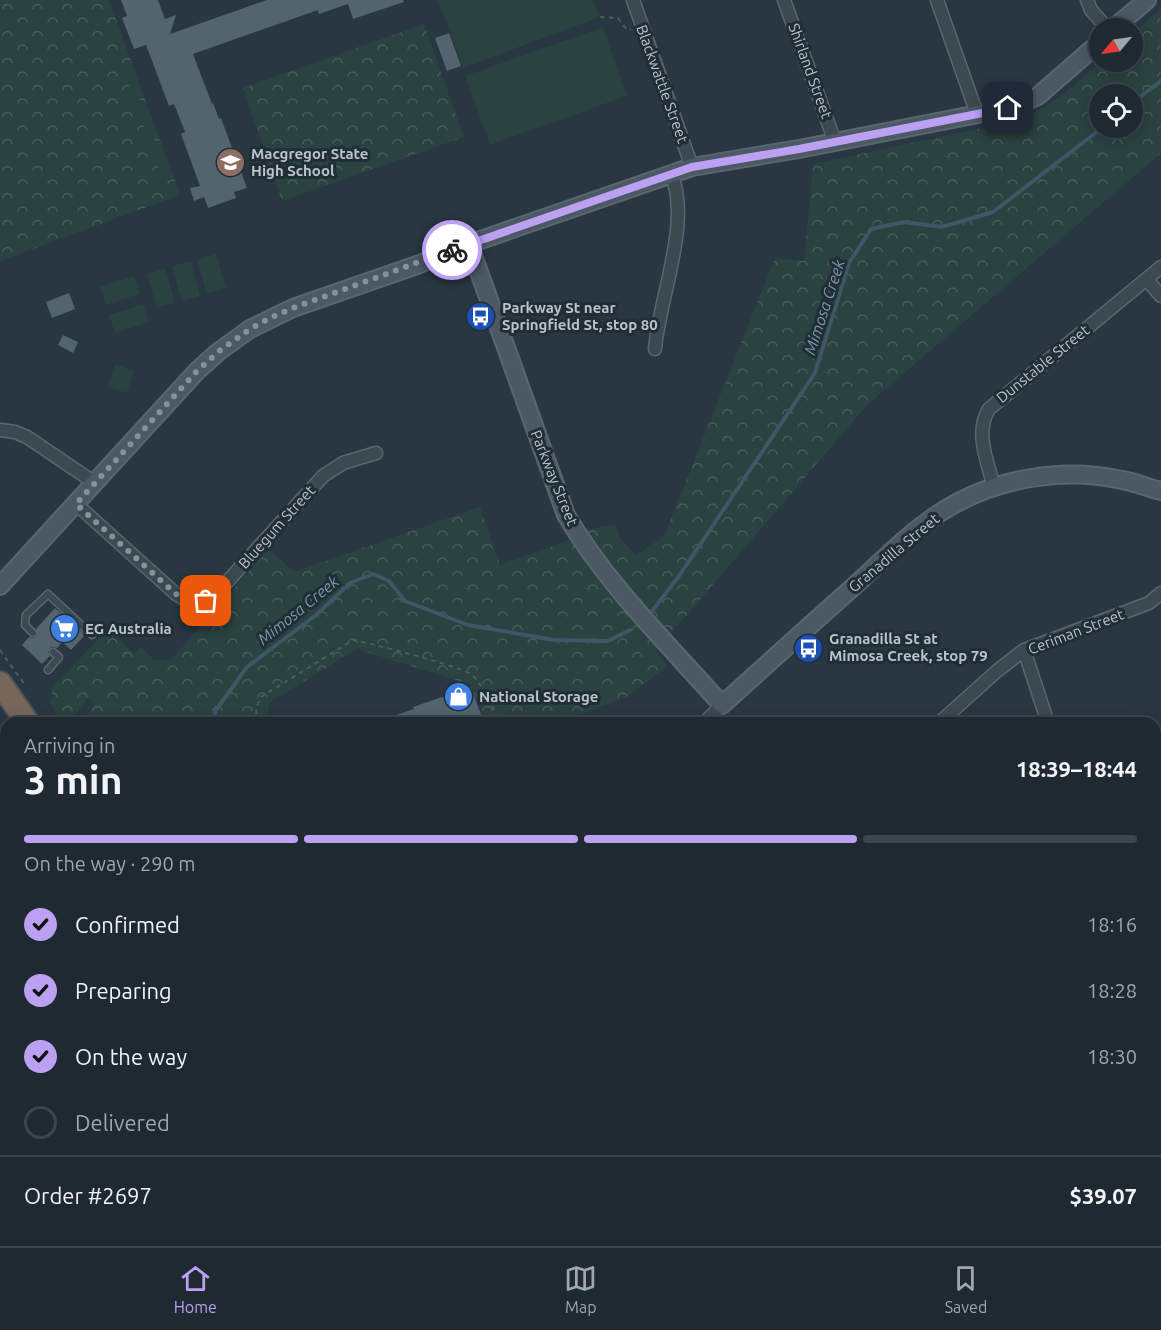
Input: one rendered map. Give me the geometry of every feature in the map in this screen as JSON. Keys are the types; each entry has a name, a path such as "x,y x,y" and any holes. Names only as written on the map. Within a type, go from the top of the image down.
{"highway":[{"path":"0,683 24,717"}],"street":[{"name":"Blackwattle Street","path":"633,0 692,167"},
{"name":"Shirland Street","path":"784,0 836,142"},
{"path":"937,0 977,114"},
{"path":"1087,0 1099,18"},
{"path":"1126,18 1147,0"},
{"path":"0,586 197,371 218,352 250,329 293,308 417,265 469,243 692,167 836,142 1014,106 1038,96 1089,52"},
{"path":"655,349 657,326 671,269 678,206 671,174"},
{"name":"Parkway Street","path":"469,243 566,515 582,543 621,594 723,705"},
{"name":"Dunstable Street","path":"994,488 981,438 983,419 989,409 1161,267"},
{"path":"1147,280 1161,296"},
{"path":"0,430 27,437 95,483"},
{"name":"Bluegum Street","path":"76,504 176,594 194,604 206,601 218,592 323,476 343,463 375,453"},
{"name":"Granadilla Street","path":"710,717 903,542 945,510 994,488 1045,477 1082,475 1122,480 1161,492"},
{"name":"Ceriman Street","path":"946,717 1024,650 1138,608 1149,603 1161,593"},
{"path":"1024,650 1046,717"}],"lane":[{"path":"33,633 25,625 27,615 48,594 92,635"},
{"path":"48,670 59,657 53,652"}],"path":[{"path":"600,17 618,18 627,30 642,26"},
{"path":"257,717 256,708 261,697 353,640 372,643 470,674 489,696 497,717"}],"green space":[{"path":"0,0 109,0 180,195 0,261"},
{"path":"438,0 593,0 600,17 463,68"},
{"path":"1161,9 1161,153 868,404 656,651 668,666 628,696 575,717 483,717 471,685 357,649 270,702 268,717 87,717 95,703 87,698 74,715 55,716 50,703 53,696 51,689 108,629 134,653 141,647 154,660 171,660 202,625 202,620 209,616 269,549 294,572 480,507 500,565 567,541 590,529 615,524 619,537 636,555 664,536 775,258 804,261 813,164 1014,121 1040,109 1070,89 1090,72 1143,72 1143,24"},
{"path":"424,24 464,137 282,201 243,88"},
{"path":"603,27 627,96 490,145 465,76"},
{"path":"131,75 165,169 160,171 126,77"},
{"path":"216,254 226,288 207,294 197,260"},
{"path":"191,261 200,296 182,301 172,266"},
{"path":"165,268 175,303 157,308 147,274"},
{"path":"134,276 140,294 106,305 100,287"},
{"path":"143,304 149,322 115,333 109,315"},
{"path":"115,364 134,371 127,393 108,387"}],"building":[{"path":"121,0 158,0 165,19 176,15 170,34 267,0 403,0 404,2 353,19 348,4 319,14 318,10 193,54 212,104 219,119 221,118 247,188 234,192 236,198 208,208 204,197 194,201 190,188 200,186 181,134 185,132 174,104 169,106 146,45 134,49 122,18 127,16"},
{"path":"449,33 461,66 447,71 435,38"},
{"path":"69,293 75,309 52,318 46,302"},
{"path":"63,335 78,342 73,353 58,345"},
{"path":"55,608 85,635 71,650 62,642 57,648 51,647 48,652 50,656 42,664 22,645 29,637 37,636 36,629"},
{"name":"National Storage","path":"471,687 482,717 391,717 414,709 413,707"}],"waterway":[{"name":"Mimosa Creek","path":"1143,95 1161,81"},
{"name":"Mimosa Creek","path":"653,610 679,576 815,373 849,263 871,229 904,222 942,227 993,212 1089,138"},
{"name":"Mimosa Creek","path":"214,717 216,710 247,667 316,615 350,583 373,574 389,581 405,601 468,625 554,640 608,641 630,630"}],"way so far":[{"path":"206,601 194,604 176,594 76,504 197,371 218,352 250,329 293,308 417,265 452,250"}],"place":[{"name":"Macgregor State High School","path":"230,163"},
{"name":"Parkway St near Springfield St, stop 80","path":"481,317"},
{"name":"EG Australia","path":"64,629"},
{"name":"Granadilla St at Mimosa Creek, stop 79","path":"808,648"},
{"name":"National Storage","path":"458,697"}],"route":[{"path":"452,250 692,167 799,149 1008,108"}]}
